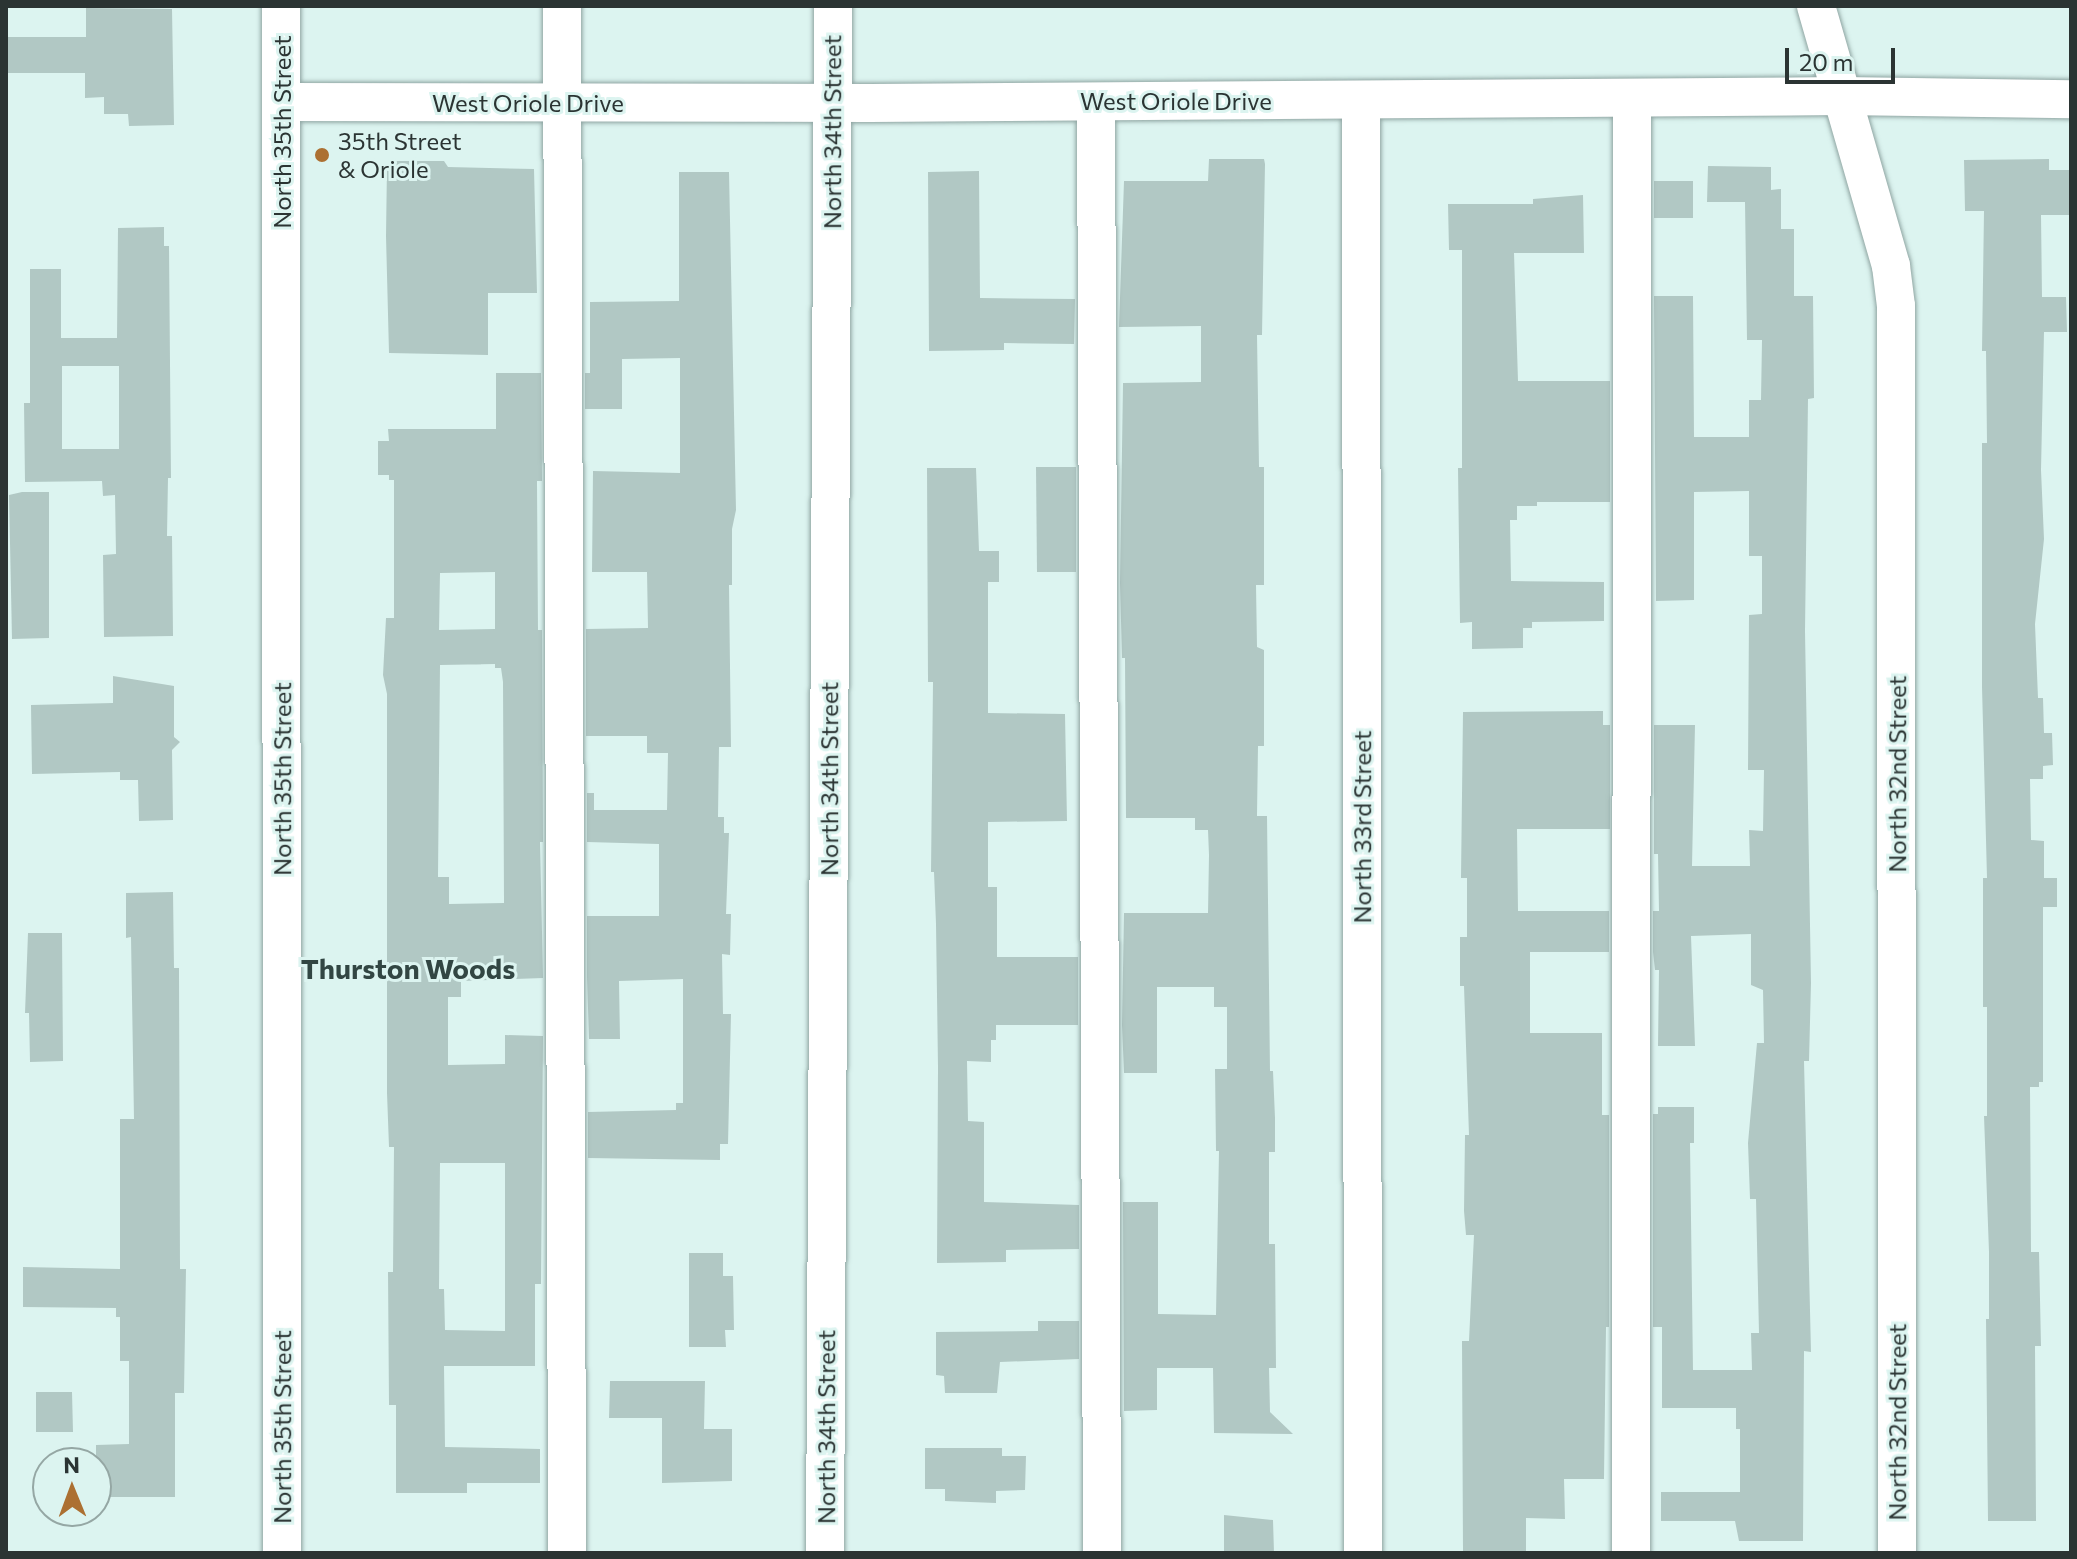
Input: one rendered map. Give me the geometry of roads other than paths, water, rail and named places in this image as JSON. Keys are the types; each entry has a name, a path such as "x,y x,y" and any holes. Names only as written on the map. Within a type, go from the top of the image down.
{"street":[{"name":"North 35th Street","path":"281,6 282,1553"},
{"path":"562,6 567,1553"},
{"name":"North 34th Street","path":"825,1553 833,6"},
{"name":"North 32nd Street","path":"1816,6 1891,266 1896,306 1897,1553"},
{"name":"West Oriole Drive","path":"281,102 1361,101 1842,96 2071,99"},
{"path":"1631,1553 1632,98"},
{"name":"North 33rd Street","path":"1361,101 1363,1553"},
{"path":"1096,102 1102,1553"}],"place":[{"name":"35th Street & Oriole","path":"322,155"}],"district":[{"name":"Thurston Woods","path":"408,968"}]}
